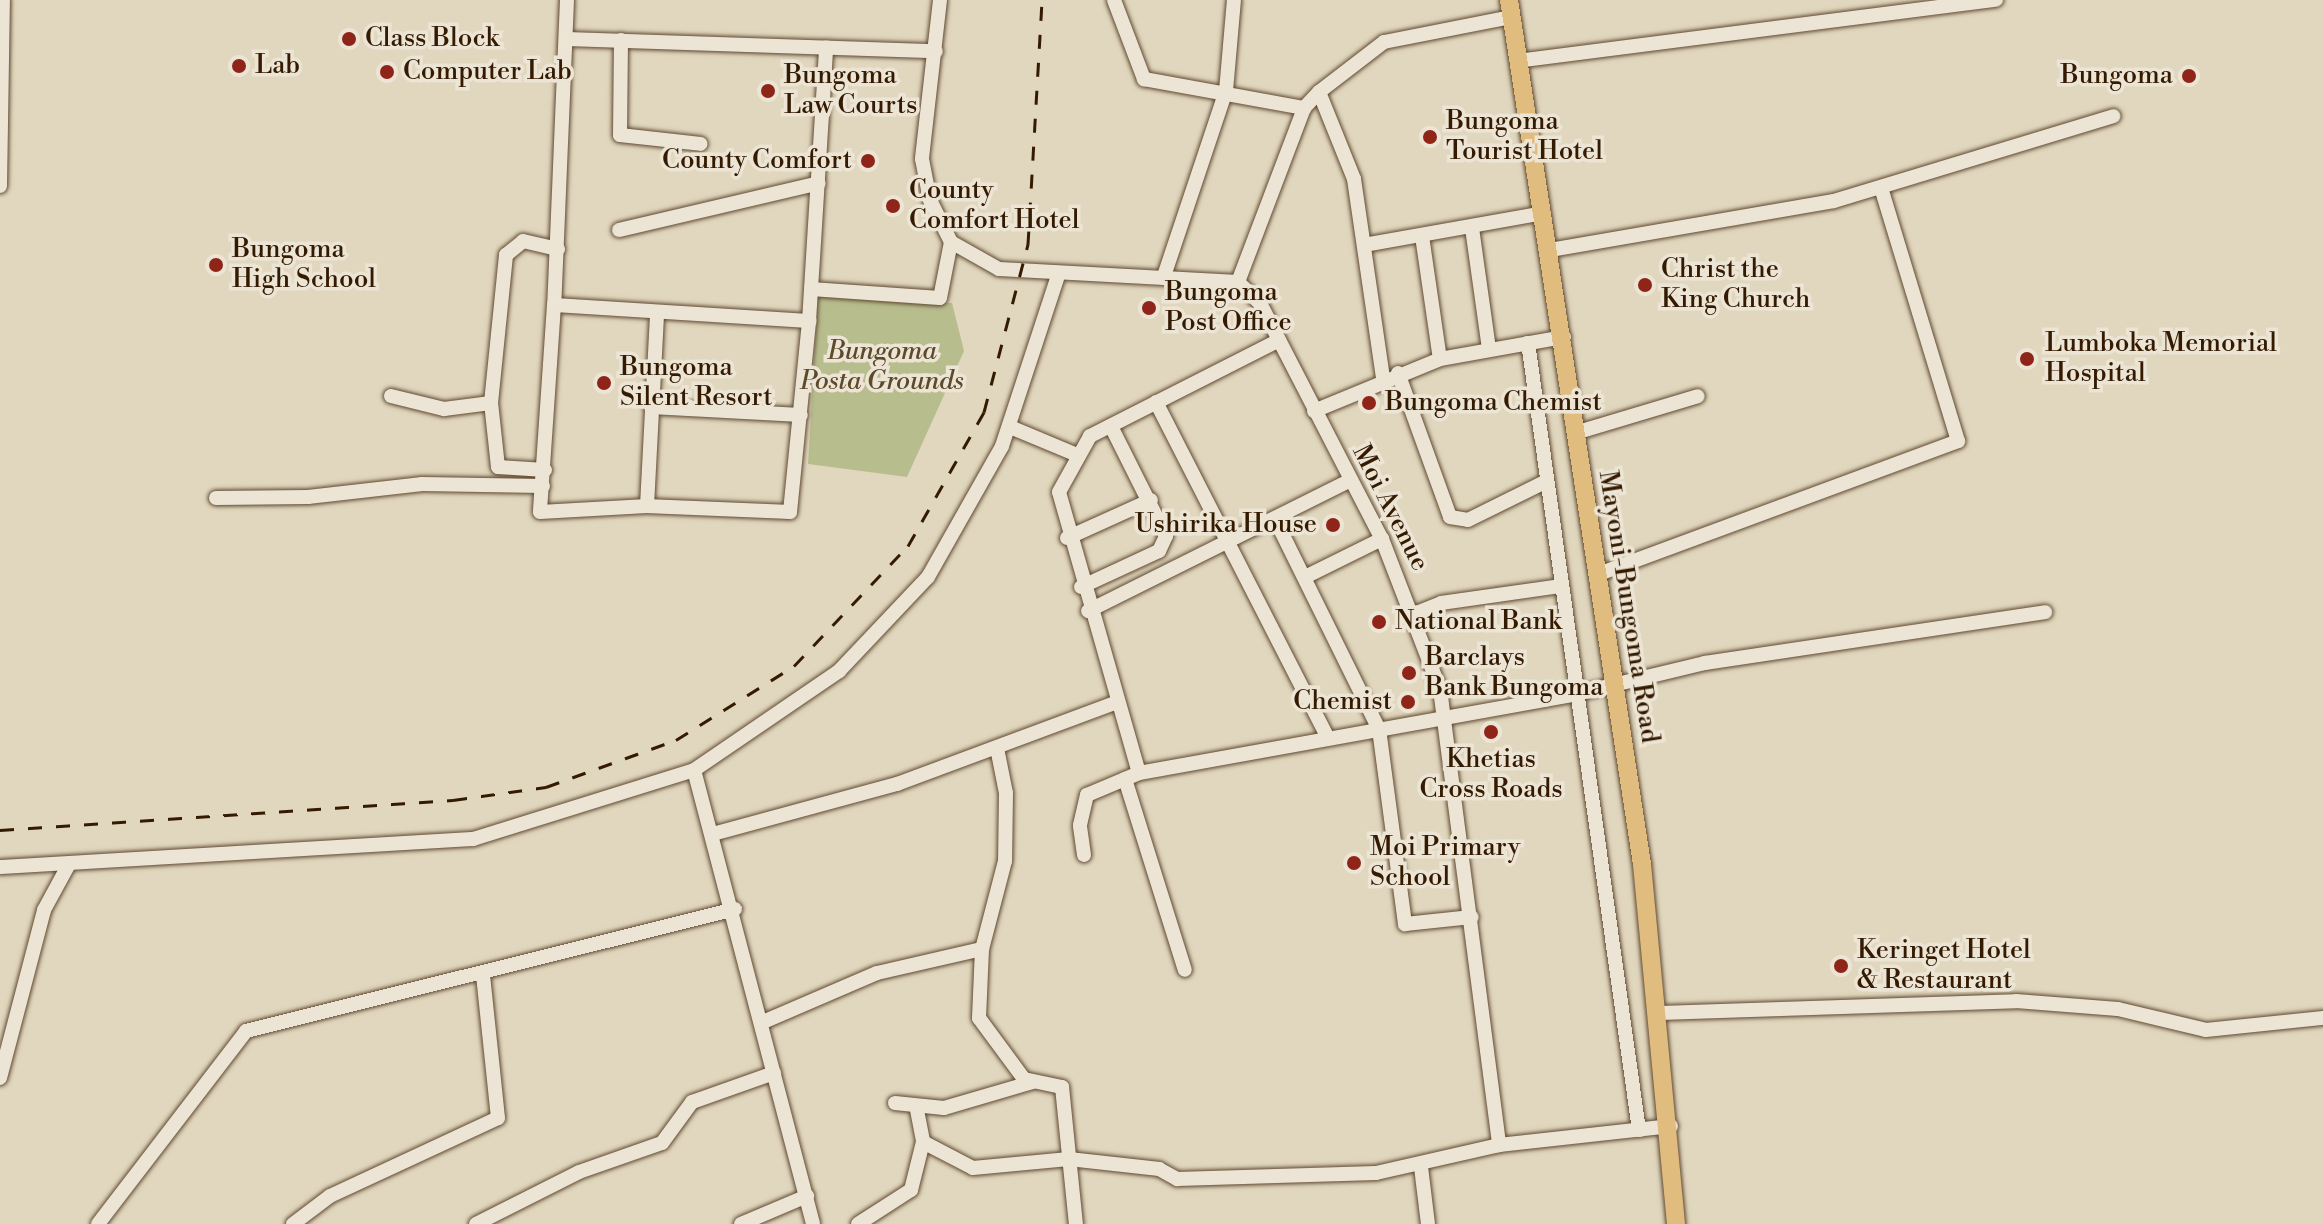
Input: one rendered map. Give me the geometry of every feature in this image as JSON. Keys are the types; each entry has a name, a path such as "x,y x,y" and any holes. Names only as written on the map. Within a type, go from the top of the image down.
{"main road":[{"name":"Mayoni-Bungoma Road","path":"1510,8 1564,337 1575,433 1660,1013 1671,1126 1676,1224"}],"street":[{"path":"0,186 3,0"},
{"path":"567,0 558,249 540,512 647,506 790,512 809,321 826,48"},
{"path":"940,0 922,159 930,200 951,242 999,269 1238,282 1304,108 1319,92 1384,42 1510,8"},
{"path":"1114,0 1144,79 1226,91 1304,108"},
{"path":"1164,276 1226,91 1234,0"},
{"path":"1517,61 1996,0"},
{"path":"566,39 936,51"},
{"path":"621,40 620,135 701,144"},
{"path":"1319,92 1348,159 1391,375 1450,517 1468,520 1545,482"},
{"path":"1550,250 1723,223 1881,188 2113,116"},
{"path":"619,230 819,183"},
{"path":"1596,575 1958,441 1881,188"},
{"path":"1364,245 1543,213"},
{"path":"1472,228 1489,349"},
{"path":"1422,236 1440,359"},
{"path":"545,470 498,467 491,403 506,255 523,241 558,249"},
{"path":"811,289 940,298 951,242"},
{"path":"0,867 473,839 694,770 801,703 888,622 959,533 1010,427 1059,273"},
{"name":"Moi Avenue","path":"1238,282 1279,340 1349,481 1382,539 1414,614 1445,717 1499,1145"},
{"path":"554,305 657,315 809,321"},
{"path":"647,506 657,315"},
{"path":"1314,411 1391,375 1440,359 1564,337"},
{"path":"1185,970 1115,703 1067,538 1059,492 1075,454 1111,426 1279,340"},
{"path":"1528,343 1545,482 1639,1130"},
{"path":"391,396 444,409 491,403"},
{"path":"1575,433 1698,396"},
{"path":"1156,402 1227,546 1328,738"},
{"path":"651,407 801,415"},
{"path":"1081,587 1159,551 1166,536 1151,500 1111,426"},
{"path":"1010,427 1075,454"},
{"path":"1088,611 1227,546 1349,481"},
{"path":"216,498 308,497 422,484 543,486"},
{"path":"1067,538 1151,500"},
{"path":"1276,521 1307,576 1379,729 1405,924 1472,917"},
{"path":"1307,576 1382,539"},
{"path":"1414,614 1441,603 1560,586"},
{"path":"1084,855 1080,825 1087,795 1132,776 1576,694 1705,663 2045,612"},
{"path":"713,834 997,748 1115,703"},
{"path":"997,748 1006,793 1005,861 982,949 979,1018 1005,1062 1033,1082"},
{"path":"694,770 735,909 813,1224"},
{"path":"0,1078 44,910 69,864"},
{"path":"98,1224 241,1033 483,975 735,909"},
{"path":"763,1022 877,973 982,949"},
{"path":"293,1224 330,1196 498,1118 483,975"},
{"path":"1660,1013 2016,1001 2118,1009 2206,1030 2323,1018"},
{"path":"476,1224 567,1177 662,1143 692,1102 774,1073"},
{"path":"895,1103 917,1110 1033,1082 1062,1087 1076,1224"},
{"path":"858,1224 911,1190 923,1142 917,1110"},
{"path":"1428,1224 1421,1167 1428,1158 1499,1145 1671,1126"},
{"path":"923,1142 973,1168 1069,1159 1159,1169 1177,1179 1421,1167"},
{"path":"741,1224 807,1196"}],"green space":[{"name":"Bungoma Posta Grounds","path":"818,295 952,303 964,351 907,477 808,464"}],"railway":[{"path":"0,830 453,800 546,787 676,740 794,666 908,546 984,412 1028,244 1042,0"}],"place":[{"name":"Class Block","path":"349,39"},
{"name":"Lab","path":"239,66"},
{"name":"Computer Lab","path":"387,72"},
{"name":"Bungoma","path":"2189,76"},
{"name":"Bungoma Law Courts","path":"768,91"},
{"name":"Bungoma Tourist Hotel","path":"1430,137"},
{"name":"County Comfort","path":"868,161"},
{"name":"County Comfort Hotel","path":"893,206"},
{"name":"Bungoma High School","path":"216,265"},
{"name":"Christ the King Church","path":"1645,285"},
{"name":"Bungoma Post Office","path":"1149,308"},
{"name":"Lumboka Memorial Hospital","path":"2027,359"},
{"name":"Bungoma Silent Resort","path":"604,383"},
{"name":"Bungoma Chemist","path":"1369,403"},
{"name":"Ushirika House","path":"1333,525"},
{"name":"National Bank","path":"1379,622"},
{"name":"Barclays Bank Bungoma","path":"1409,673"},
{"name":"Chemist","path":"1408,702"},
{"name":"Khetias Cross Roads","path":"1491,732"},
{"name":"Moi Primary School","path":"1354,863"},
{"name":"Keringet Hotel & Restaurant","path":"1841,966"}]}
